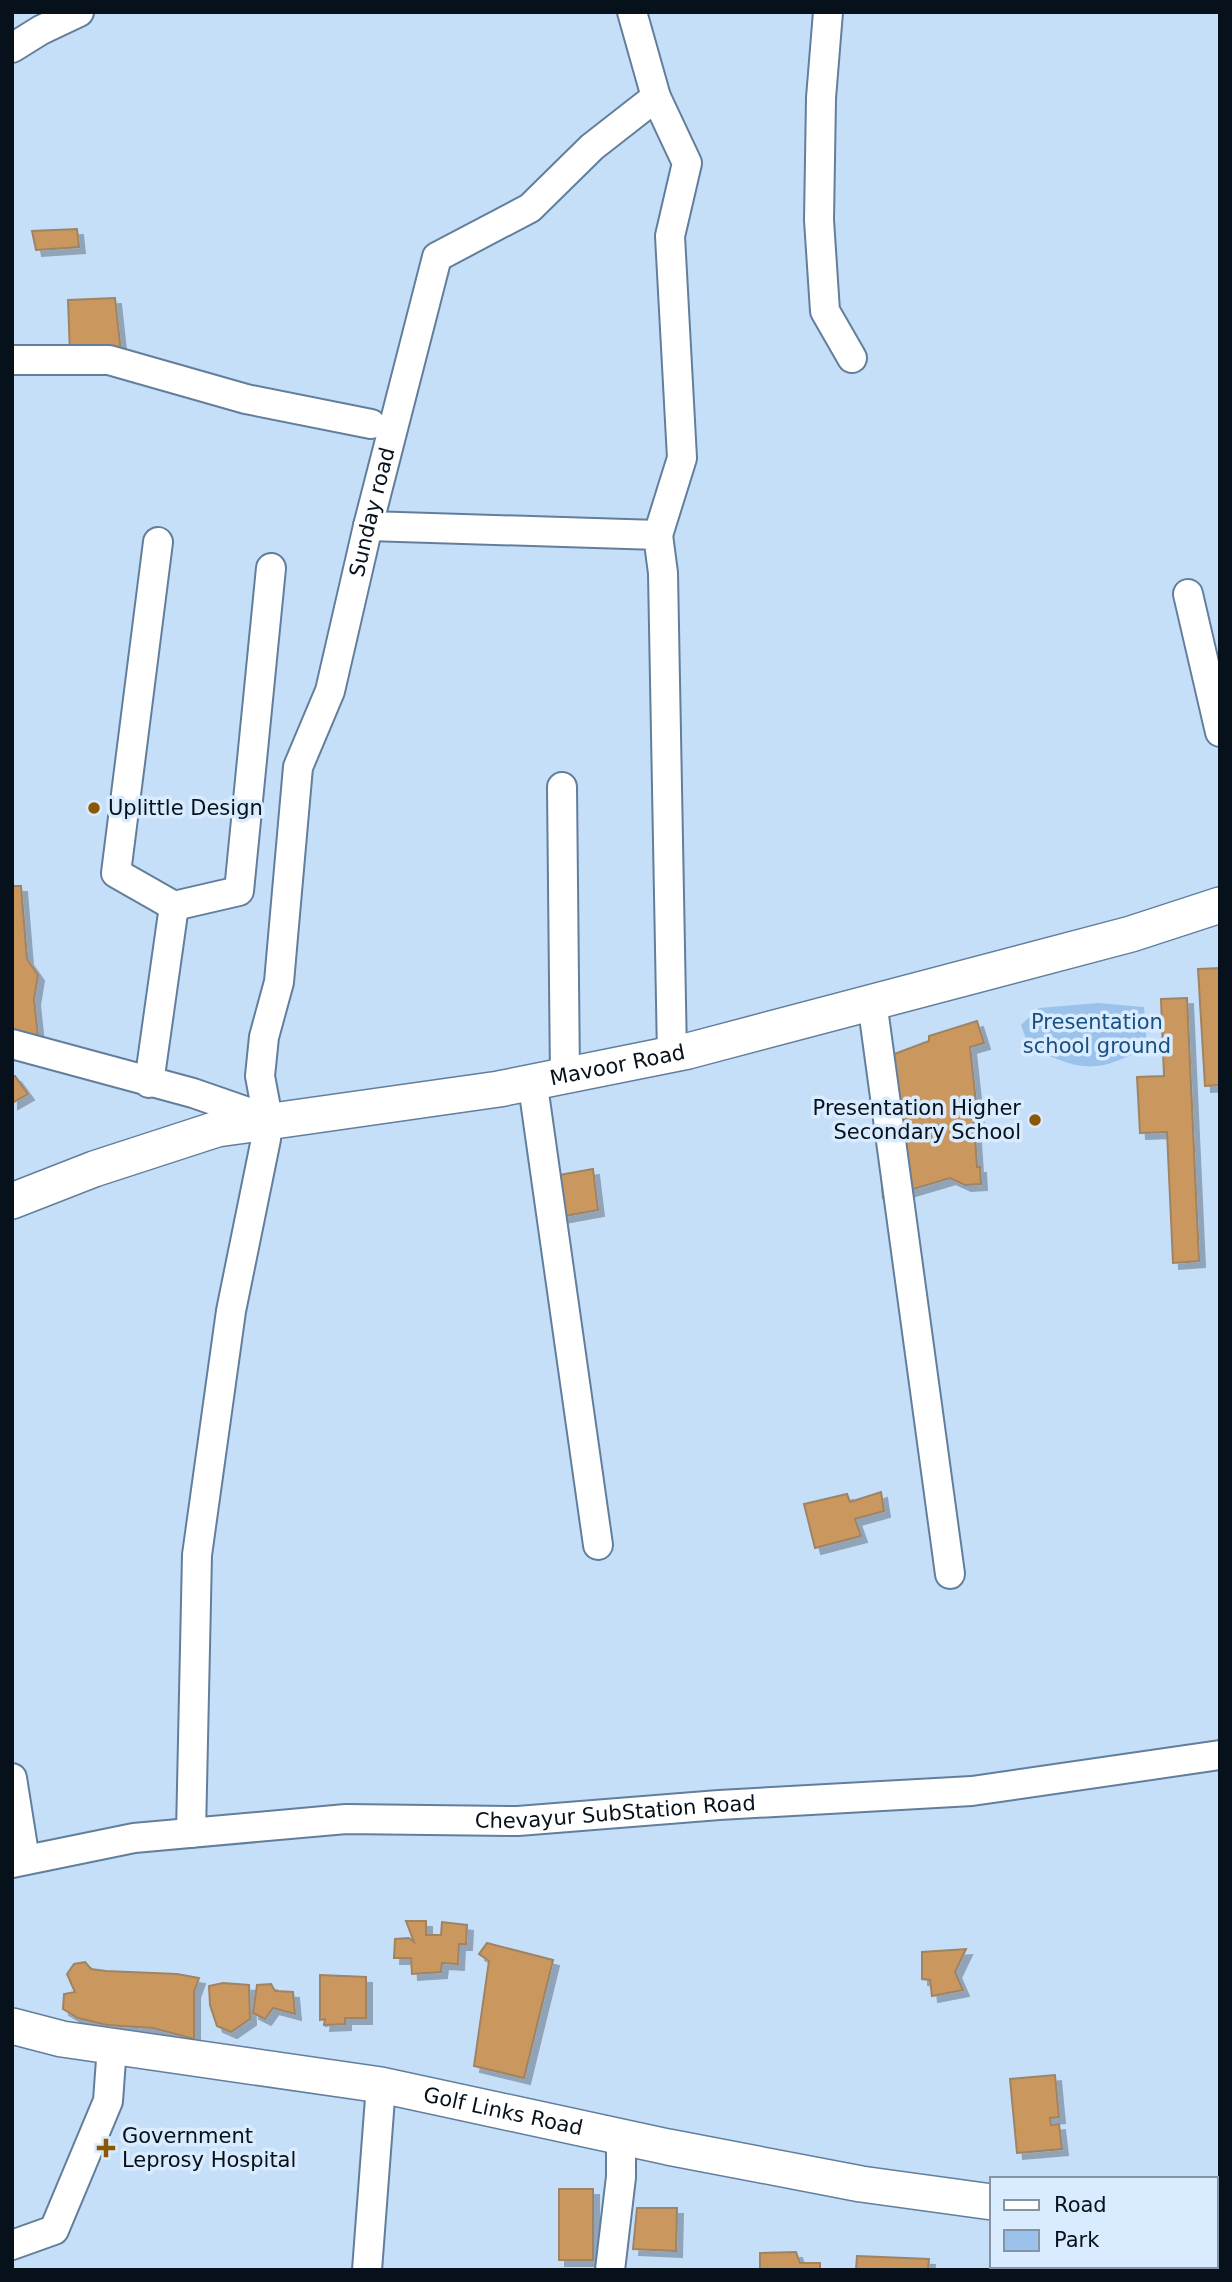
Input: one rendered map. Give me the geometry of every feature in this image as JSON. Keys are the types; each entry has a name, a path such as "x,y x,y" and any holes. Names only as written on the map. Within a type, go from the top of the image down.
{"main road":[{"name":"Mavoor Road","path":"12,1218 178,1157 267,1129 565,1077 672,1055 1119,937 1220,905"},
{"name":"Mavoor Road","path":"12,1201 166,1144 217,1129 267,1129 535,1100 686,1069 874,1016 1130,951 1220,923"},
{"name":"Golf Links Road","path":"12,2026 62,2039 381,2085 621,2137 861,2184 990,2202"}],"street":[{"path":"12,48 41,30 79,12"},
{"path":"632,12 656,97 687,163 670,236 682,458 658,535 663,573 672,1055"},
{"path":"828,12 821,98 819,220 825,311 852,358"},
{"name":"Sunday road","path":"267,1129 260,1076 264,1037 279,982 298,767 330,691 368,526 437,257 530,208 592,147 656,97"},
{"path":"12,360 109,360 246,399 371,424"},
{"path":"368,526 658,535"},
{"path":"158,542 116,873 174,905 239,891 271,568"},
{"path":"1188,594 1220,732"},
{"path":"562,787 565,1077"},
{"path":"149,1083 174,905"},
{"path":"874,1016 950,1574"},
{"path":"12,1044 193,1093 267,1129 231,1311 197,1555 191,1833"},
{"path":"535,1100 598,1545"},
{"name":"Chevayur SubStation Road","path":"19,1862 134,1838 346,1819 518,1821 719,1805 972,1791 1220,1755"},
{"path":"12,1778 19,1862"},
{"path":"12,2245 54,2230 108,2101 112,2046"},
{"path":"367,2270 381,2085"},
{"path":"610,2270 621,2177 621,2137"}],"green space":[{"name":"Presentation school ground","path":"1098,1003 1144,1007 1147,1046 1115,1062 1089,1066 1062,1061 1029,1047 1021,1025 1039,1008"}],"building":[{"path":"77,229 79,247 36,250 32,231"},
{"path":"115,298 121,353 70,354 68,300"},
{"path":"12,886 21,886 27,959 38,975 34,999 38,1037 12,1031"},
{"path":"1220,968 1220,1085 1205,1086 1198,969"},
{"path":"1187,998 1199,1261 1173,1263 1167,1132 1140,1133 1137,1077 1164,1076 1161,999"},
{"path":"977,1021 984,1043 970,1047 978,1121 974,1121 977,1167 980,1167 981,1184 965,1185 950,1178 883,1198 873,1062 929,1041 929,1036"},
{"path":"15,1076 28,1094 12,1103 12,1077"},
{"path":"593,1169 598,1210 554,1218 548,1177"},
{"path":"881,1492 884,1511 855,1519 861,1536 815,1548 804,1504 847,1494 850,1502"},
{"path":"406,1921 426,1921 426,1935 441,1935 442,1922 467,1925 466,1944 459,1944 458,1964 442,1963 441,1972 412,1974 411,1958 394,1958 395,1939 409,1938 414,1942"},
{"path":"487,1943 553,1960 524,2078 474,2066 489,1961 479,1954"},
{"path":"966,1949 955,1972 963,1990 932,1996 930,1980 922,1979 922,1952"},
{"path":"85,1962 91,1969 177,1974 199,1978 194,1992 194,2039 153,2028 107,2025 78,2018 63,2009 64,1994 75,1992 67,1974 74,1964"},
{"path":"320,1975 366,1977 366,2018 345,2018 345,2024 324,2025 325,2019 320,2020"},
{"path":"223,1983 249,1985 250,2019 231,2032 217,2026 210,2005 209,1986"},
{"path":"271,1984 275,1991 293,1992 295,2014 273,2008 265,2019 253,2013 257,1985"},
{"path":"1055,2075 1059,2117 1050,2118 1051,2125 1059,2124 1062,2149 1017,2153 1010,2079"},
{"path":"559,2189 593,2189 593,2260 559,2260"},
{"path":"637,2208 677,2208 676,2251 633,2249"},
{"path":"796,2252 800,2263 820,2263 820,2270 760,2270 760,2253"},
{"path":"857,2256 929,2259 928,2270 856,2270"}],"place":[{"name":"Uplittle Design","path":"94,808"},
{"name":"Presentation Higher Secondary School","path":"1035,1120"},
{"name":"Government Leprosy Hospital","path":"106,2148"}]}
